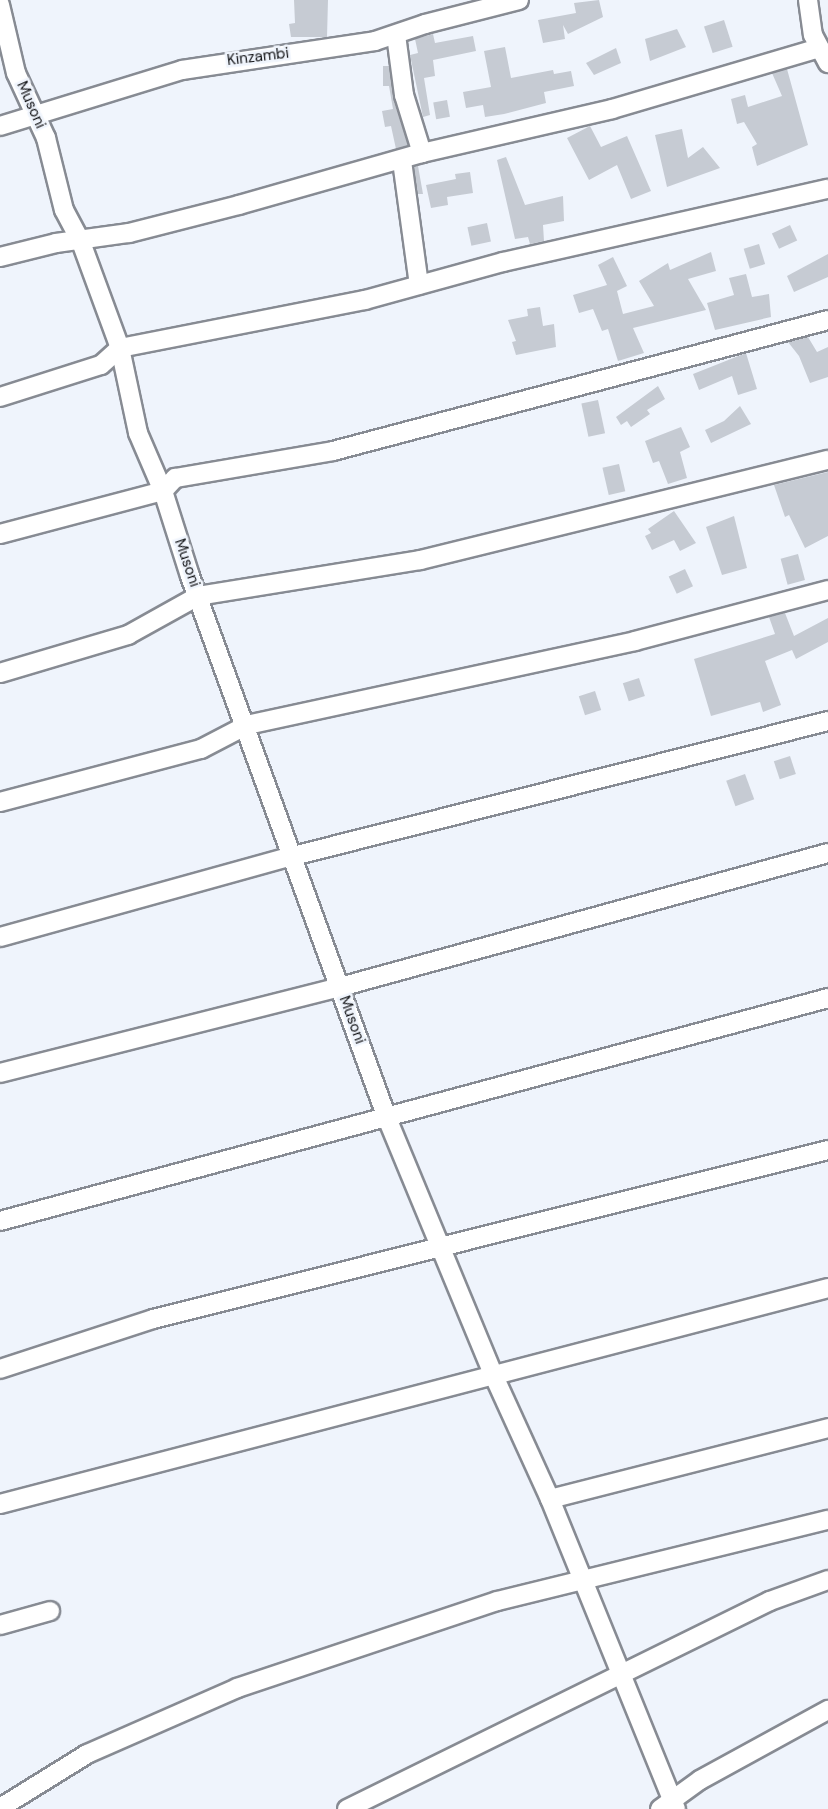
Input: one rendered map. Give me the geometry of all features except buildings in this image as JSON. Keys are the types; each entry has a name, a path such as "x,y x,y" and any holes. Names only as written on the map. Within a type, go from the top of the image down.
{"street":[{"name":"Kinzambi","path":"0,126 182,70 396,35 519,0"},
{"path":"0,257 46,245 81,242 129,233 402,161 422,153 612,110 824,56 812,31 808,0"},
{"name":"Musoni","path":"0,5 16,73 52,154 64,210 81,242 120,348 138,433 163,491 198,596 247,725 387,1119 493,1374 550,1499 621,1673 670,1807"},
{"path":"396,35 404,95 422,153"},
{"path":"402,161 419,285"},
{"path":"0,397 101,365 120,348 365,300 503,262 828,189"},
{"path":"0,534 163,491 175,478 333,451 828,321"},
{"path":"0,674 128,635 198,596 420,560 828,460"},
{"path":"0,802 201,749 247,725 635,641 828,590"},
{"path":"0,937 293,856 828,722"},
{"path":"0,1073 340,987 828,853"},
{"path":"0,1221 220,1159 387,1119 828,998"},
{"path":"0,1369 153,1319 441,1245 828,1150"},
{"path":"0,1504 828,1288"},
{"path":"550,1499 828,1428"},
{"path":"0,1808 87,1754 237,1688 497,1601 828,1520"},
{"path":"347,1809 770,1601 828,1580"},
{"path":"0,1625 50,1611"},
{"path":"670,1807 700,1780 828,1710"}]}
